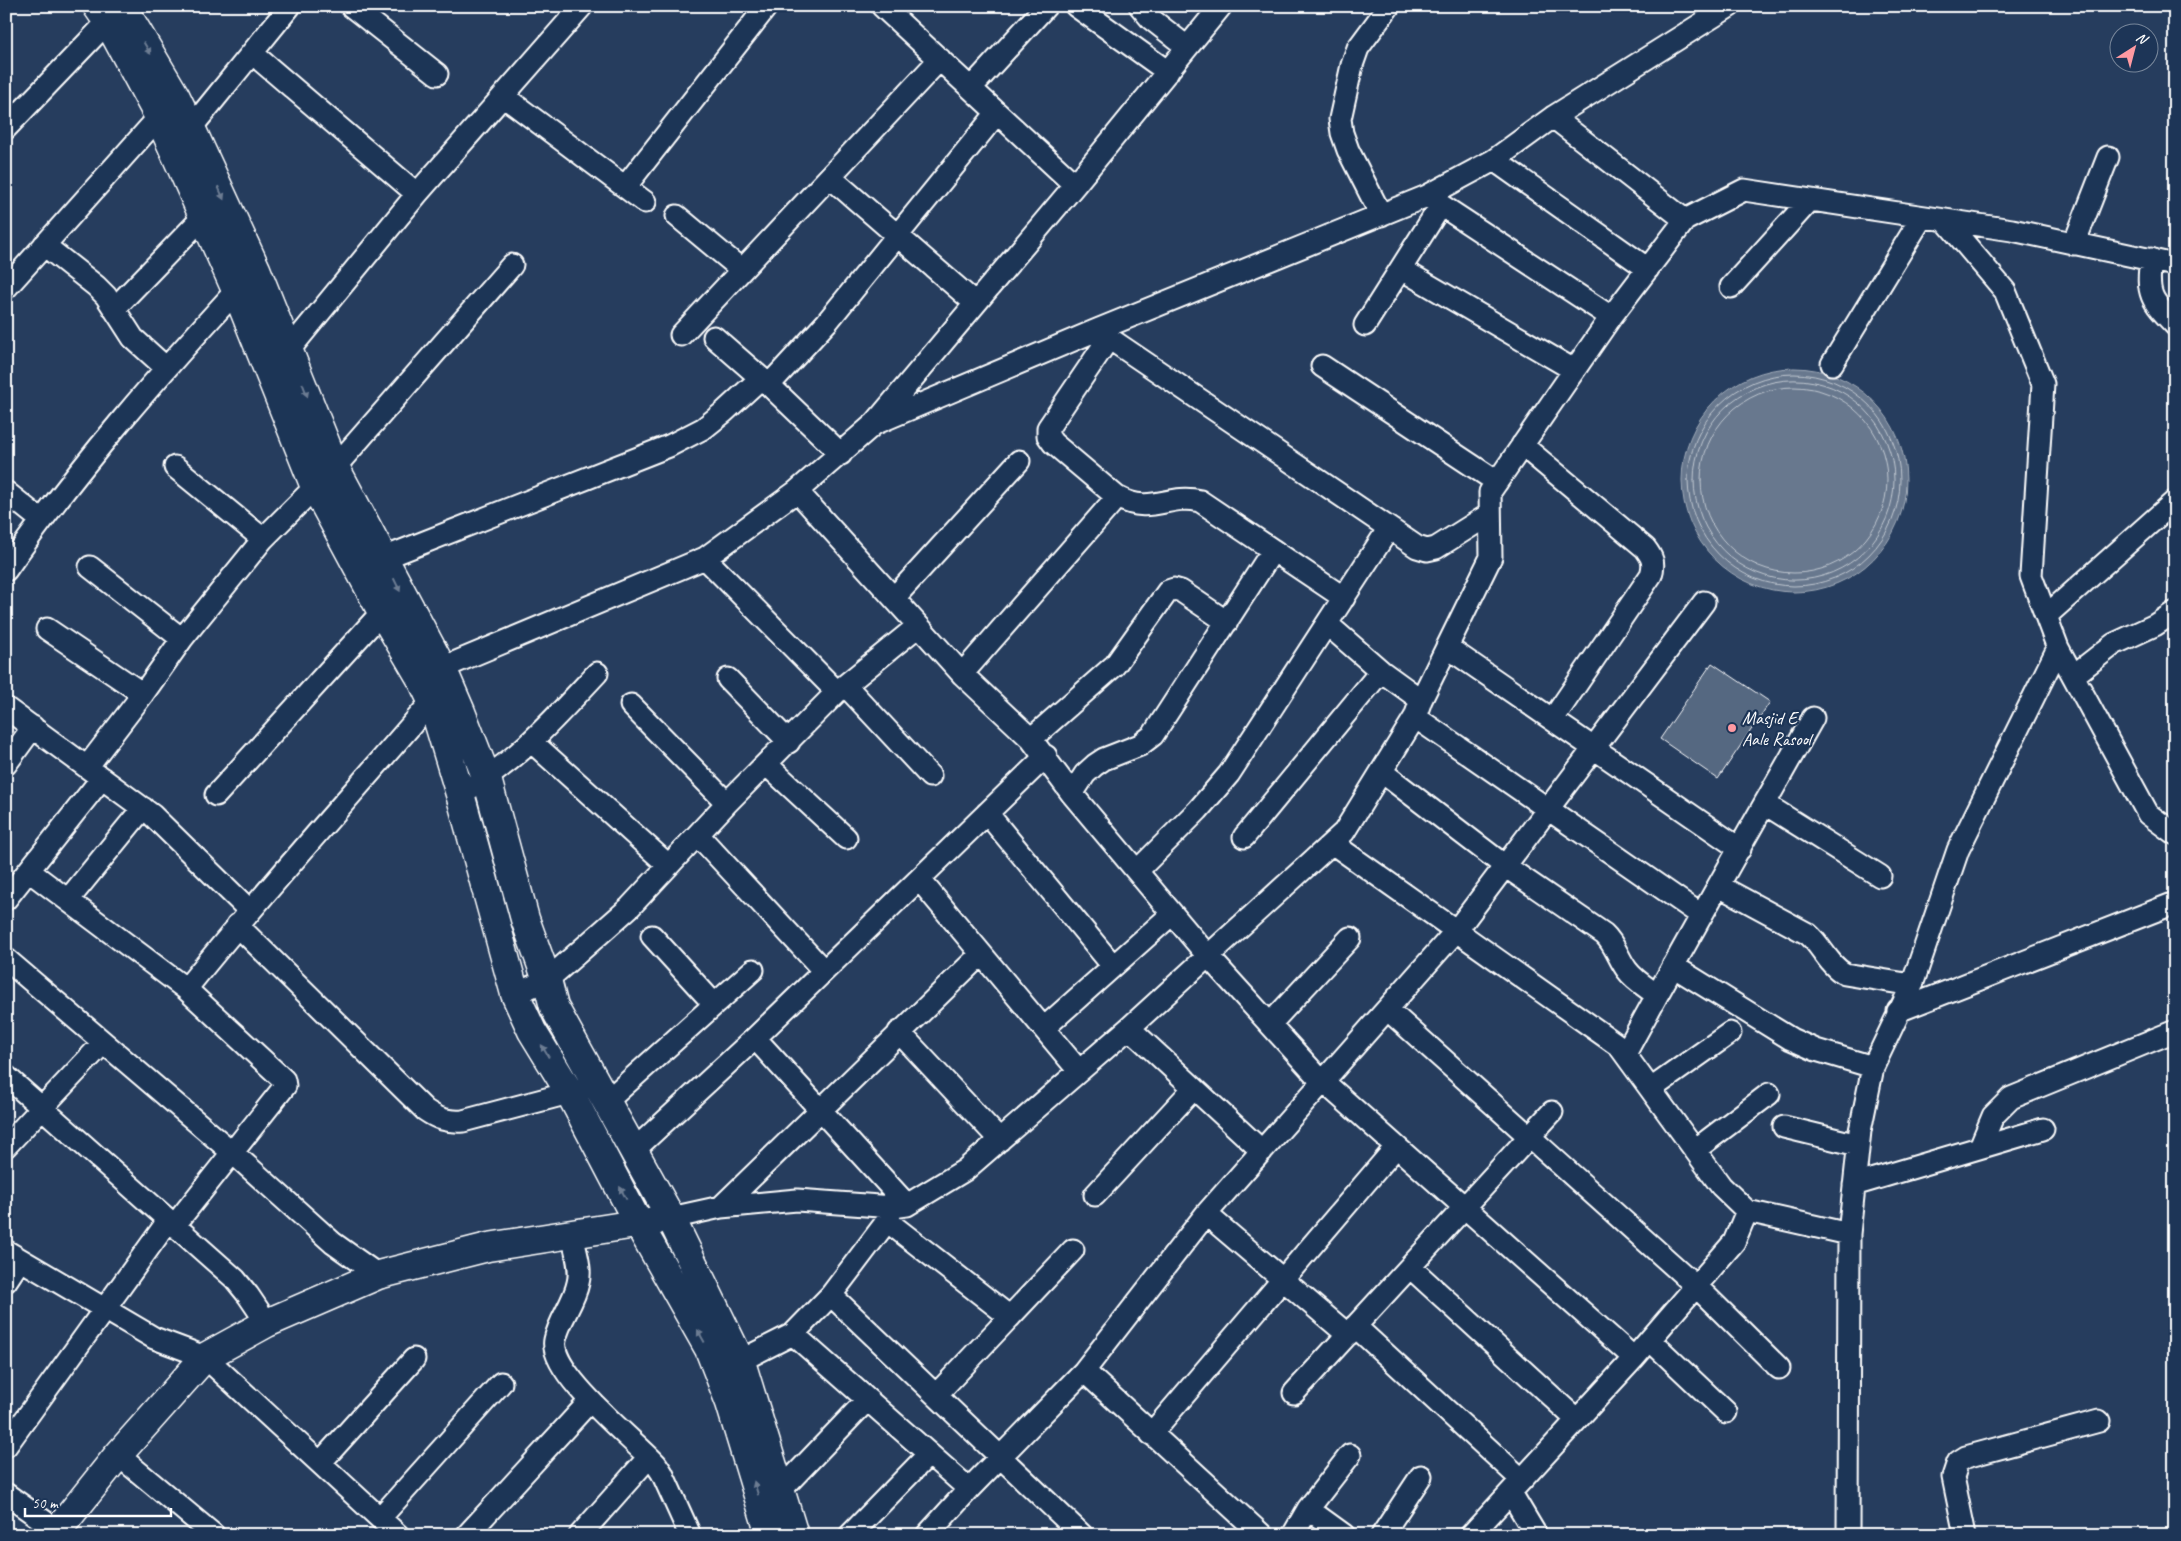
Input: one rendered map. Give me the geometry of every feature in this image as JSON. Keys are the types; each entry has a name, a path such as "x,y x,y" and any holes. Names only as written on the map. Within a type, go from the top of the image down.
{"street":[{"path":"192,128 290,6"},
{"path":"351,6 437,74"},
{"path":"290,350 417,194 582,6"},
{"path":"625,187 767,6"},
{"path":"882,6 1075,185"},
{"path":"971,88 1046,6"},
{"path":"1076,6 1168,72"},
{"path":"1140,6 1151,19 1187,47"},
{"path":"186,989 243,917 311,841 433,684 705,558 797,492 874,424 1075,185 1221,6"},
{"path":"1381,215 1348,150 1342,133 1340,119 1352,65 1358,48 1388,6"},
{"path":"874,424 1103,334 1381,215 1434,201 1553,117 1730,6"},
{"path":"112,10 176,97 192,128 256,269 290,350 335,467 384,558 433,684 460,794 515,994 532,1030 570,1094 638,1224 709,1349 730,1366 770,1535"},
{"path":"112,10 236,290 315,487 382,612 433,684 487,780 525,919 547,980 554,1007 671,1218 780,1491 794,1535"},
{"path":"6,128 112,10"},
{"path":"252,53 417,194"},
{"path":"681,336 940,59"},
{"path":"503,96 645,202"},
{"path":"6,288 176,97"},
{"path":"360,571 384,558 669,446 704,428 765,381 827,322 998,113"},
{"path":"1553,117 1685,220"},
{"path":"2074,244 2108,157"},
{"path":"1494,160 1648,269"},
{"path":"830,176 975,303"},
{"path":"730,1366 794,1334 830,1295 896,1211 965,1170 1130,1028 1207,955 1344,832 1382,772 1418,708 1491,557 1490,492 1611,317 1685,220 1744,190 2012,230 2175,265"},
{"path":"1731,287 1810,200"},
{"path":"1365,326 1401,269 1434,201"},
{"path":"1434,201 1611,317"},
{"path":"677,216 742,270"},
{"path":"114,309 204,217"},
{"path":"1832,364 1922,217"},
{"path":"1945,220 2005,292 2043,384 2031,576 2058,648 2148,814 2175,834"},
{"path":"44,245 96,286 133,338 165,367"},
{"path":"2151,259 2148,290 2159,308 2175,325"},
{"path":"6,898 28,871 94,773 143,694 182,639 263,538 335,467 512,265"},
{"path":"6,570 41,520 165,367 256,269"},
{"path":"1401,269 1574,370"},
{"path":"1103,334 1048,428 1048,436 1053,443 1117,497 1137,505 1147,506 1189,498 1200,501 1344,598"},
{"path":"1103,334 1417,547 1427,550 1436,548 1490,514"},
{"path":"714,337 765,381 841,454"},
{"path":"1322,366 1497,482"},
{"path":"1522,445 1645,548 1652,556 1654,567 1646,583 1553,719"},
{"path":"894,598 1020,462"},
{"path":"175,467 263,538"},
{"path":"6,492 41,520"},
{"path":"797,492 962,674 1032,739 1072,794 1172,914 1207,955 1324,1082 1634,1358"},
{"path":"962,674 1117,497"},
{"path":"2046,616 2175,501"},
{"path":"1136,871 1198,810 1229,774 1390,528"},
{"path":"1072,794 1085,774 1095,765 1104,759 1140,745 1153,735 1273,550"},
{"path":"705,558 930,776"},
{"path":"90,567 182,639"},
{"path":"1032,739 1115,665 1168,591 1174,589 1181,591 1227,622"},
{"path":"928,1535 969,1489 1084,1372 1206,1214 1456,931 1704,602"},
{"path":"216,795 382,612"},
{"path":"2073,676 2114,644 2156,625 2175,612"},
{"path":"1327,624 1381,671 1418,708 1549,810 1701,915"},
{"path":"515,994 547,980 630,907 728,803 841,689 918,626"},
{"path":"47,629 143,694"},
{"path":"1447,647 1740,849"},
{"path":"1848,1535 1849,1234 1858,1145 1873,1067 1912,985 1958,850 2058,648"},
{"path":"1244,837 1381,671"},
{"path":"460,794 487,780 532,742 597,673"},
{"path":"728,679 789,742"},
{"path":"631,705 728,803"},
{"path":"6,708 143,808 164,826 243,917 425,1110 449,1122 463,1121 570,1094 601,1093 714,1004 753,970"},
{"path":"1626,1054 1701,915 1813,718"},
{"path":"6,764 33,727"},
{"path":"532,742 668,865"},
{"path":"633,1151 755,1038 1046,756"},
{"path":"766,764 846,838"},
{"path":"1382,772 1505,866 1604,934 1611,940 1626,969 1634,978 1657,995"},
{"path":"1765,804 1880,876"},
{"path":"68,900 143,808"},
{"path":"987,813 1113,966"},
{"path":"698,835 824,971"},
{"path":"1332,843 1619,1046 1721,1186 1747,1211 1849,1234"},
{"path":"6,1446 104,1308 171,1224 233,1153 285,1086 284,1080 186,989 28,871"},
{"path":"919,879 1079,1071"},
{"path":"1719,886 1808,934 1815,940 1836,969 1845,974 1912,985"},
{"path":"1898,1011 2175,903"},
{"path":"1044,1028 1172,914"},
{"path":"652,936 714,1004"},
{"path":"1270,1024 1350,938"},
{"path":"721,1207 981,954"},
{"path":"6,958 233,1153 333,1243 378,1275"},
{"path":"1673,966 1791,1039 1816,1050 1873,1067"},
{"path":"1387,1009 1696,1286 1778,1368"},
{"path":"1130,1028 1262,1151"},
{"path":"1980,1148 1993,1116 2011,1098 2175,1031"},
{"path":"899,1032 1000,1140"},
{"path":"1651,1089 1730,1033"},
{"path":"755,1038 820,1110 896,1211 1010,1317"},
{"path":"6,1146 103,1043"},
{"path":"6,1076 43,1106 242,1287 267,1323"},
{"path":"1095,1195 1194,1088"},
{"path":"1695,1150 1769,1094"},
{"path":"1294,1393 1552,1112"},
{"path":"1784,1127 1858,1145"},
{"path":"1854,1185 2043,1129"},
{"path":"1151,1434 1396,1147"},
{"path":"6,1494 56,1533 118,1455 205,1357 267,1323 378,1275 488,1247 638,1224 721,1207 797,1200 896,1211"},
{"path":"1471,1535 1634,1358 1734,1242 1747,1211"},
{"path":"1206,1214 1283,1280 1352,1331 1516,1486 1536,1535"},
{"path":"572,1234 578,1263 578,1282 558,1329 554,1347 560,1363 590,1401 650,1457 662,1473 690,1535"},
{"path":"936,1395 1073,1250"},
{"path":"6,1281 13,1255 154,1338 205,1357 398,1535"},
{"path":"1410,1267 1577,1420"},
{"path":"830,1295 1081,1534"},
{"path":"794,1334 969,1489"},
{"path":"1650,1340 1726,1412"},
{"path":"320,1463 414,1360"},
{"path":"1084,1372 1262,1535"},
{"path":"380,1518 501,1383"},
{"path":"780,1491 867,1400"},
{"path":"467,1535 590,1401"},
{"path":"1965,1535 1953,1477 1958,1462 1966,1457 2099,1421"},
{"path":"850,1535 929,1454"},
{"path":"118,1455 203,1531"},
{"path":"1292,1535 1308,1509 1350,1455"},
{"path":"580,1535 650,1457"},
{"path":"1382,1535 1421,1476"},
{"path":"1308,1509 1344,1535"}],"water":[{"path":"1794,368 1826,373 1837,377 1856,387 1873,401 1887,418 1897,437 1901,448 1906,480 1901,512 1897,523 1887,542 1873,559 1856,573 1837,583 1826,587 1794,592 1762,587 1751,583 1732,573 1715,559 1701,542 1691,523 1687,512 1682,480 1687,448 1691,437 1701,418 1715,401 1732,387 1751,377 1762,373"}],"building":[{"name":"Masjid E Aale Rasool","path":"1712,663 1770,702 1718,779 1660,739"}],"place":[{"name":"Masjid E Aale Rasool","path":"1732,728"}]}
